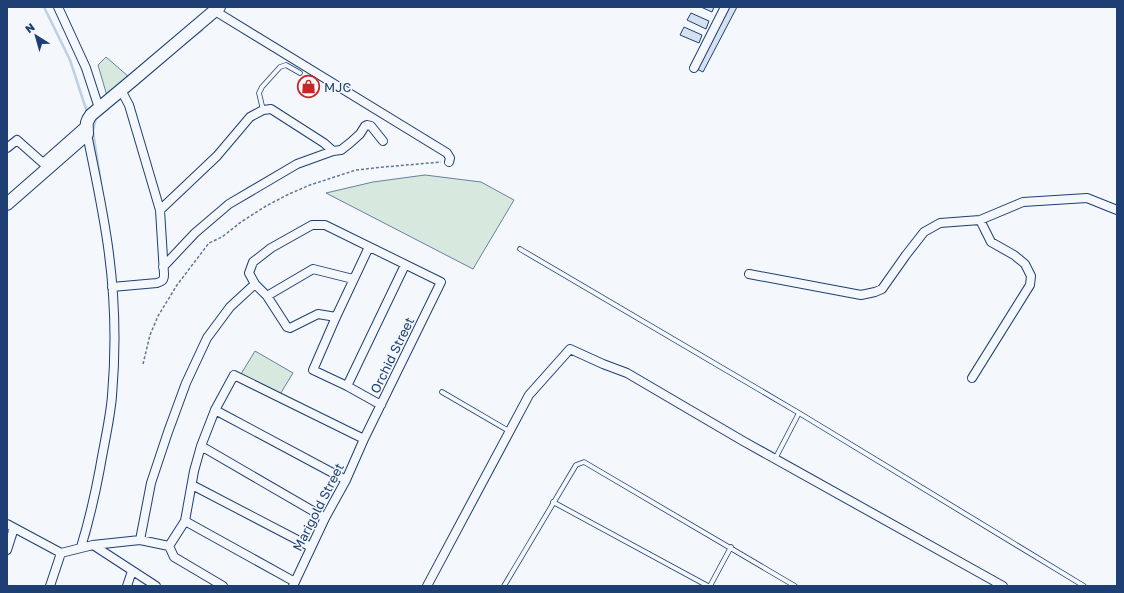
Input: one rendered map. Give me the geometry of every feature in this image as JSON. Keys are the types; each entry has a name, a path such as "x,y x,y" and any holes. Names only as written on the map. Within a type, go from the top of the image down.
{"street":[{"path":"58,7 86,68 99,108"},
{"path":"694,68 725,7"},
{"path":"81,547 93,504 108,424 114,378 112,287 106,237 86,130 87,120 91,115 217,9 447,153 450,158 449,162"},
{"path":"112,287 157,283 162,282 164,279 160,210 129,105 121,90"},
{"path":"160,210 216,156 250,117 263,110 271,109 334,151"},
{"path":"163,267 195,233 229,204 297,164 341,150 360,134 367,125 371,126 383,142"},
{"path":"7,148 17,140 43,163 86,130"},
{"path":"7,204 86,130"},
{"path":"749,274 861,295 882,289 924,232 940,222 980,220 1023,202 1088,198 1117,210"},
{"path":"972,378 1030,285 1031,276 1025,264 1014,255 991,242 980,220"},
{"path":"336,317 318,314 290,328 287,327 267,296 255,284 249,272 253,262 271,248 312,224 325,225 405,265 347,386"},
{"path":"369,246 313,370 347,386 381,405"},
{"name":"Orchid Street","path":"364,439 441,282 405,265"},
{"path":"267,296 313,269 353,279"},
{"path":"140,540 150,483 186,383 207,338 230,307 255,284"},
{"path":"427,586 529,395 570,349 602,364 627,373 775,459 1003,586"},
{"path":"169,546 185,521 194,471 201,446 215,410 234,375 364,439"},
{"path":"215,410 346,480"},
{"name":"Marigold Street","path":"294,584 325,518 346,480 364,439"},
{"path":"201,446 325,518"},
{"path":"192,485 311,547"},
{"path":"185,521 294,584"},
{"path":"7,550 10,526 61,553 93,545 140,540 169,546"},
{"path":"93,545 156,586"},
{"path":"169,546 174,557 222,586"},
{"path":"50,586 61,553"},
{"path":"127,586 132,570"}],"lane":[{"path":"263,110 259,93 262,87 280,67 286,65 300,72"},
{"path":"520,249 799,413 1084,586"},
{"path":"442,392 509,430"},
{"path":"775,459 799,413"},
{"path":"504,586 576,465 584,462 796,586"},
{"path":"553,502 709,586 731,548"}],"path":[{"path":"143,364 150,335 158,316 177,285 209,243 222,237 241,222 266,206 310,185 356,170 449,162"}],"shaded area":[{"path":"106,57 129,77 107,96 98,65"},
{"path":"425,175 481,182 514,200 473,269 326,193 373,182"},
{"path":"255,351 293,373 279,396 241,374"}],"building":[{"path":"701,7 714,7 712,12"},
{"path":"728,7 737,7 703,72 697,69"},
{"path":"691,13 709,21 706,29 687,20"},
{"path":"684,27 702,35 699,43 680,35"}],"waterway":[{"path":"44,7 70,60 87,112"},
{"path":"184,44 202,30"},
{"path":"96,118 93,131 101,184"},
{"path":"89,535 90,528"}],"place":[{"name":"MJC","path":"308,87"}]}
